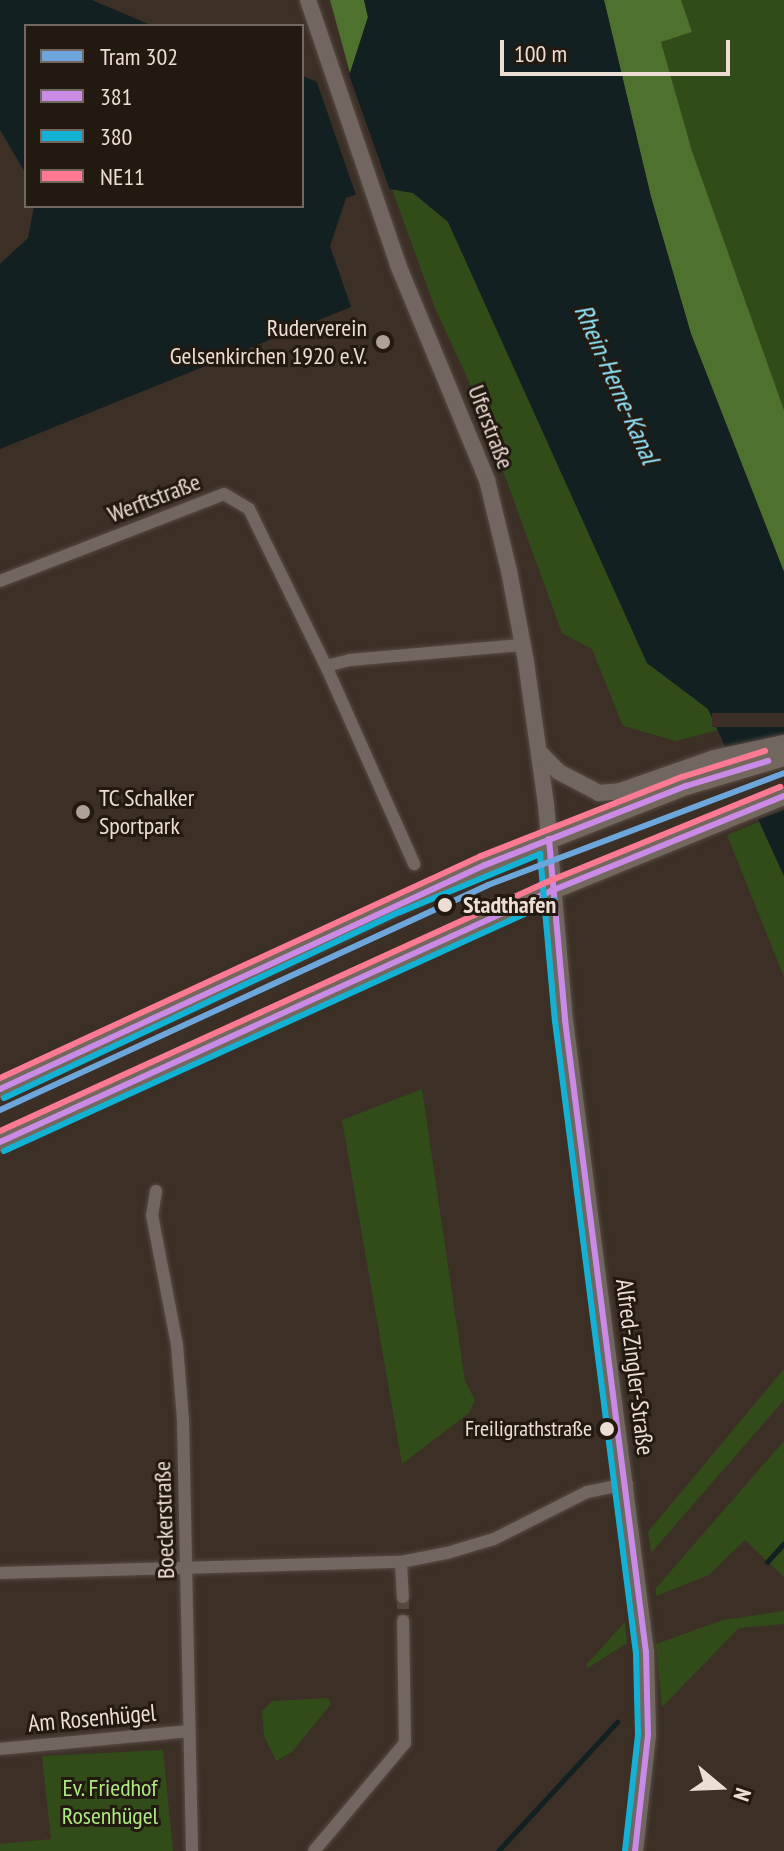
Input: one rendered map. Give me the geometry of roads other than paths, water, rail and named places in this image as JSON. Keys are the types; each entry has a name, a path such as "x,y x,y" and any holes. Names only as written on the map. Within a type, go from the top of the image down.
{"main road":[{"name":"Uferstraße","path":"308,0 376,203 487,480 523,645 549,839 551,891"},
{"path":"0,1089 396,903 716,767 784,743"},
{"path":"539,752 559,772 599,793 620,791 716,767 784,757"},
{"path":"0,1142 551,891 784,796"},
{"name":"Alfred-Zingler-Straße","path":"551,891 627,1484 648,1693 645,1777 635,1851"}],"street":[{"name":"Werftstraße","path":"0,581 224,494 249,509 326,666 414,864"},
{"path":"326,666 350,660 523,645"},
{"name":"Boeckerstraße","path":"156,1191 152,1215 177,1345 183,1420 192,1851"},
{"path":"0,1573 401,1562 494,1539 587,1492 627,1484"},
{"path":"401,1562 403,1597"},
{"path":"314,1851 408,1737 403,1621"},
{"name":"Am Rosenhügel","path":"0,1749 189,1731"}],"water":[{"path":"0,0 92,0 148,24 24,24 24,171 0,130"},
{"name":"Rhein-Herne-Kanal","path":"364,0 604,0 651,197 691,334 784,572 784,876 708,709 647,663 448,222 413,193 378,187 346,198 330,246 351,307 0,449 0,264 28,238 34,208 304,208 304,77 318,82 350,73 368,17"}],"waterway":[{"path":"767,1562 784,1543"},
{"path":"498,1851 617,1722"}],"tunnel":[{"path":"403,1597 403,1621"}],"tram line":[{"name":"302","path":"0,1110 488,885 784,773"}],"place":[{"name":"Ruderverein Gelsenkirchen 1920 e.V.","path":"383,342"},
{"name":"TC Schalker Sportpark","path":"83,812"},
{"name":"Stadthafen","path":"445,905"},
{"name":"Freiligrathstraße","path":"607,1429"}],"park label":[{"name":"Ev. Friedhof Rosenhügel","path":"110,1802"}]}
